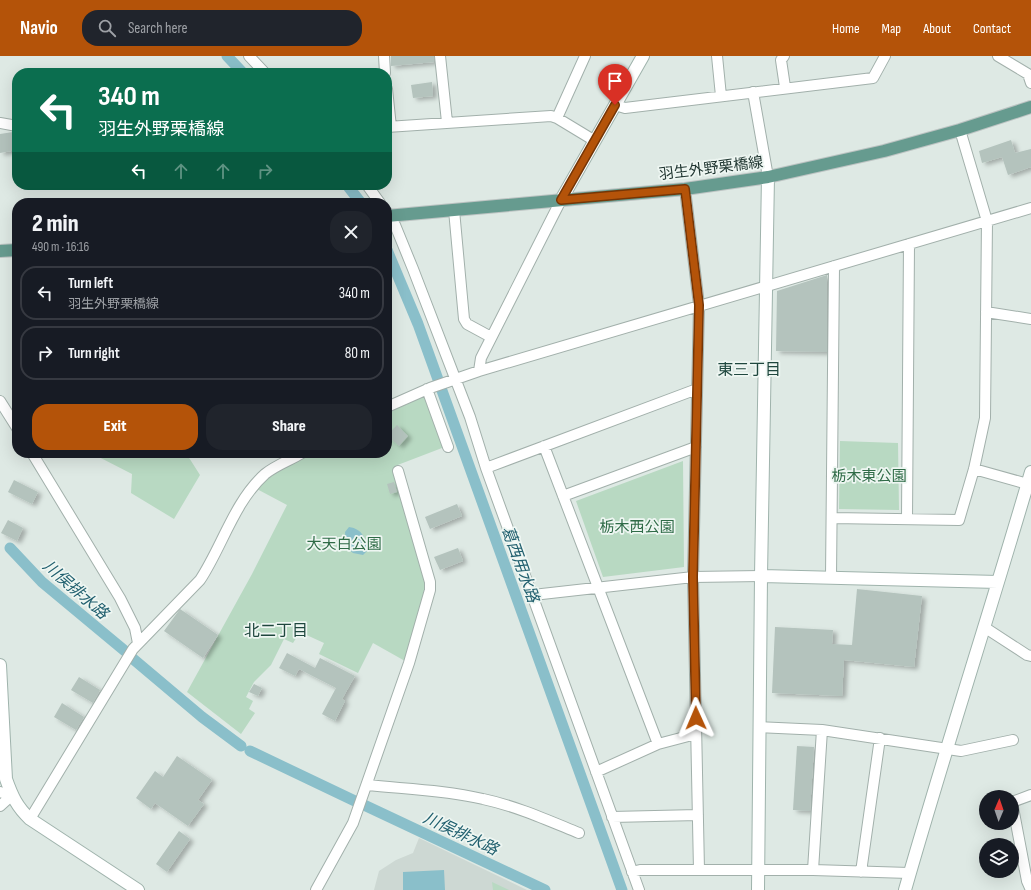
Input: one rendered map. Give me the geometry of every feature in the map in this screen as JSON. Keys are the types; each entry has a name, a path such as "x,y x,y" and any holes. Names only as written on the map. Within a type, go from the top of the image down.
{"main road":[{"name":"羽生外野栗橋線","path":"392,215 685,189 768,177 884,151 960,130 1031,107"},
{"path":"0,251 12,250"}],"street":[{"path":"249,56 260,68"},
{"path":"384,56 385,68"},
{"path":"440,56 446,122"},
{"path":"557,118 585,56"},
{"path":"480,371 479,365 481,358 561,200 643,56"},
{"path":"717,56 721,96"},
{"path":"784,56 781,60 785,87"},
{"path":"615,105 625,108 785,87 872,78 885,56"},
{"path":"998,56 1030,75"},
{"path":"753,92 768,177 760,576 758,890"},
{"path":"392,127 551,116 557,118 595,141"},
{"path":"0,123 12,125"},
{"path":"832,518 959,520 974,469 985,418 987,221 960,130"},
{"path":"685,189 699,305 693,577 699,870"},
{"path":"392,405 452,380 480,371 766,285 1031,208"},
{"path":"454,210 464,319 467,324 491,337"},
{"path":"392,223 413,268 452,380 470,417 486,468 639,890"},
{"path":"907,519 909,244"},
{"path":"831,577 834,266"},
{"path":"986,312 1031,319"},
{"path":"429,389 448,447"},
{"path":"486,468 697,389"},
{"path":"0,401 12,420"},
{"path":"544,446 658,744"},
{"path":"563,496 696,447"},
{"path":"35,458 120,598 135,628 133,650"},
{"path":"30,819 133,650 200,580 208,568 240,505 260,479 267,473 293,458"},
{"path":"974,469 1029,485"},
{"path":"316,890 353,823 409,663 431,586 398,470"},
{"path":"904,890 945,750 1029,485 1031,472"},
{"path":"533,595 693,577 831,577 998,582"},
{"path":"984,628 1031,656"},
{"path":"0,665 6,779 6,794 0,806"},
{"path":"759,727 822,730 880,738 945,750 961,751 1013,740"},
{"path":"813,870 822,730"},
{"path":"596,772 658,744 696,734"},
{"path":"861,872 880,738"},
{"path":"367,785 435,791 482,798 530,813 579,833"},
{"path":"6,794 30,819 138,890"},
{"path":"1031,795 1012,802 1026,851 1031,890"},
{"path":"612,817 698,815"},
{"path":"632,872 640,870 813,870 909,873"}],"shaded area":[{"path":"419,838 527,890 374,890 379,871 396,860 413,853"}],"green space":[{"name":"大天白公園","path":"421,396 426,398 443,444 442,448 395,466 394,475 428,590 405,661 373,643 358,673 319,654 324,643 300,632 293,643 284,639 271,665 254,682 246,697 253,701 249,709 255,713 241,734 187,692 252,574 287,505 255,488 265,477 300,458 392,458 392,410"},
{"name":"栃木東公園","path":"840,441 898,443 899,510 839,509"},
{"path":"101,458 189,458 200,475 174,519 131,493 132,474"},
{"name":"栃木西公園","path":"683,461 684,567 603,577 576,501"},
{"path":"492,882 509,890 493,890"}],"water":[{"path":"349,527 361,532 365,539 367,551 363,555 353,553 346,547 345,532"},
{"path":"444,870 445,890 403,890 403,872"}],"building":[{"path":"391,56 434,56 434,62 391,66"},
{"path":"432,82 433,96 413,98 411,85"},
{"path":"12,132 12,151 0,153 0,134"},
{"path":"1011,140 1015,153 1031,149 1031,167 1008,175 1002,157 982,163 979,151"},
{"path":"827,275 827,352 776,351 777,291"},
{"path":"397,425 408,436 399,446 392,440 392,430"},
{"path":"14,480 38,492 32,504 8,492"},
{"path":"394,482 397,492 390,494 387,484"},
{"path":"457,504 462,516 430,529 425,517"},
{"path":"8,520 23,528 17,541 1,533"},
{"path":"458,548 463,561 440,570 434,557"},
{"path":"857,589 922,596 914,667 844,660 842,696 772,693 775,627 833,630 832,644 852,645"},
{"path":"180,609 218,635 203,658 164,631"},
{"path":"287,653 315,668 320,658 355,676 342,699 345,701 335,721 322,714 336,688 299,669 295,676 279,668"},
{"path":"79,677 100,690 93,703 71,690"},
{"path":"254,684 262,688 258,696 249,692"},
{"path":"62,703 84,717 76,730 54,717"},
{"path":"797,746 814,747 810,811 793,810"},
{"path":"177,756 212,780 198,800 204,804 188,826 155,803 151,809 136,798 155,771 163,777"},
{"path":"179,831 190,839 167,872 156,864"}],"waterway":[{"name":"葛西用水路","path":"227,56 238,68"},
{"name":"葛西用水路","path":"351,190 357,198"},
{"name":"葛西用水路","path":"392,262 418,324 622,890"},
{"name":"川俣排水路","path":"10,548 42,582 125,651"},
{"name":"川俣排水路","path":"132,658 202,717 241,746"},
{"name":"川俣排水路","path":"250,751 357,802"},
{"name":"川俣排水路","path":"364,805 545,890"}],"district":[{"name":"東三丁目","path":"749,369"},
{"name":"北二丁目","path":"276,630"}],"route":[{"path":"615,105 561,200 685,189 699,305 693,577 696,718"}]}
